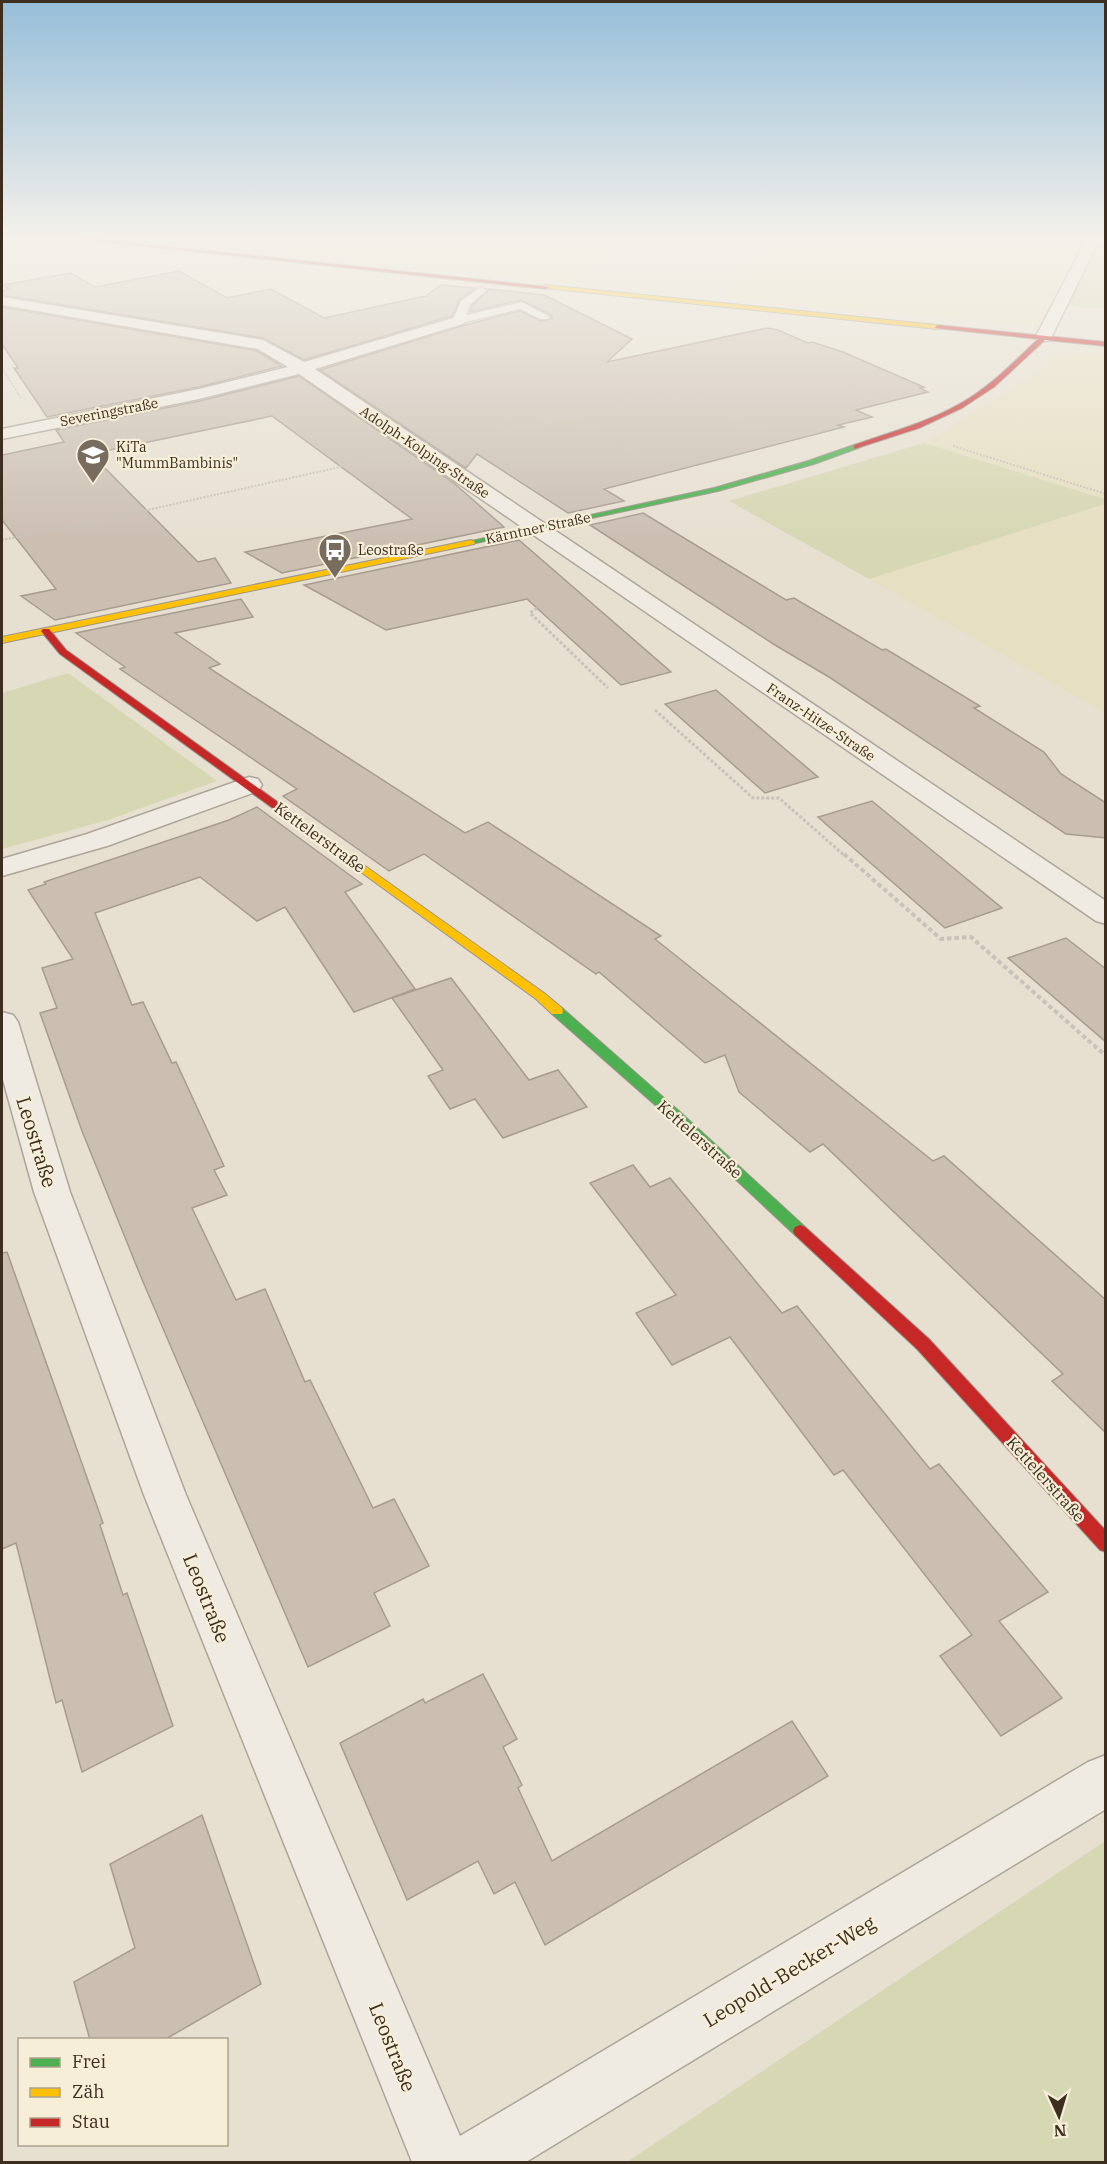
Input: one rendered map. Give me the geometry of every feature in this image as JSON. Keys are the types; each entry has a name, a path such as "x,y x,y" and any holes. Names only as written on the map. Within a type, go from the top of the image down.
{"street":[{"name":"Adolph-Kolping-Straße","path":"233,339 263,345 302,368 537,528"},
{"name":"Severingstraße","path":"2,434 199,394 302,368 398,339"},
{"name":"Kärntner Straße","path":"2,640 537,528 814,463 904,431 971,400 996,382 1042,339"},
{"path":"1053,339 1106,344"},
{"name":"Franz-Hitze-Straße","path":"537,528 1106,915"},
{"name":"Kettelerstraße","path":"46,631 63,652 540,996 675,1115 923,1344 1106,1544"},
{"path":"2,868 108,836 249,785"},
{"name":"Leostraße","path":"2,1022 52,1192 165,1496 441,2163"},
{"name":"Leopold-Becker-Weg","path":"472,2163 1106,1780"}],"path":[{"path":"56,339 107,412"},
{"path":"512,339 639,404"},
{"path":"740,344 838,390 853,390 930,420"},
{"path":"2,540 688,393 814,463"},
{"path":"573,417 698,492"},
{"path":"904,431 1106,494"},
{"path":"80,525 140,610"},
{"path":"537,608 530,613 608,688"},
{"path":"655,710 753,798 779,798 941,939 971,937 1106,1056"}],"shaded area":[{"path":"1070,352 1105,354 1105,499 924,443 1028,378 1051,355"},
{"path":"1105,504 1105,713 869,579"}],"green space":[{"path":"924,443 1105,499 1105,504 869,579 729,501"},
{"path":"68,673 217,781 108,820 2,849 2,693"},
{"path":"1105,1841 1105,2162 627,2162"}],"building":[{"path":"2,339 187,339 257,351 282,366 199,387 47,417 14,368 18,368 2,344"},
{"path":"265,339 375,339 304,360"},
{"path":"420,339 632,339 607,362 715,339 799,339 843,352 924,387 920,388 928,392 856,410 872,417 838,425 844,427 604,489 624,501 568,513 477,454 466,468 320,370"},
{"path":"299,376 455,484 504,527 282,573 245,552 412,519 272,416 91,454 198,562 215,558 231,583 55,620 21,596 56,589 2,520 2,455 64,442 56,430 200,401"},
{"path":"643,513 786,600 794,598 882,650 886,649 980,706 974,708 1044,752 1061,774 1106,803 1106,838 1066,834 829,677 775,645 590,525"},
{"path":"519,540 671,672 621,685 527,599 386,630 304,585"},
{"path":"241,599 253,617 175,633 220,664 209,668 465,833 488,822 661,936 655,939 933,1161 944,1156 1106,1300 1106,1433 1052,1381 1063,1374 823,1144 810,1152 739,1092 725,1055 705,1063 599,972 596,974 424,854 389,871 283,796 297,789 120,669 125,667 76,633"},
{"path":"716,690 818,777 765,793 665,704"},
{"path":"872,801 1002,908 945,928 818,817"},
{"path":"257,807 362,884 345,892 415,989 354,1012 285,907 257,921 200,877 95,913 132,1005 143,1002 172,1063 176,1062 224,1166 214,1170 227,1195 192,1208 236,1300 265,1289 305,1382 310,1380 373,1508 394,1499 429,1566 374,1593 390,1626 308,1667 141,1277 82,1131 40,1013 57,1008 42,968 73,959 28,890 46,884 44,882 229,820"},
{"path":"1066,938 1106,969 1106,1042 1008,958"},
{"path":"451,978 529,1080 558,1070 587,1107 503,1138 475,1099 450,1109 428,1076 443,1070 392,998"},
{"path":"633,1165 650,1187 670,1178 782,1313 797,1306 930,1469 939,1464 1048,1592 999,1621 1062,1698 1001,1736 940,1656 972,1635 843,1470 834,1475 730,1337 672,1365 636,1313 676,1295 590,1183"},
{"path":"7,1252 103,1523 100,1525 123,1595 127,1593 173,1726 82,1772 62,1700 56,1703 16,1543 2,1549 2,1253"},
{"path":"483,1674 517,1739 503,1747 522,1785 518,1788 552,1861 792,1721 828,1776 545,1945 515,1882 494,1894 478,1861 407,1900 340,1743 423,1699 425,1703"},
{"path":"202,1815 261,1984 167,2038 89,2038 74,1982 135,1948 110,1864"}],"traffic: fast":[{"path":"471,542 715,490 811,463 857,447"},
{"path":"557,1011 675,1115 800,1231"}],"traffic: slow":[{"path":"2,640 471,542"},
{"path":"289,815 540,996 557,1011"}],"traffic: jam":[{"path":"857,447 960,407 1001,378 1042,339"},
{"path":"1056,339 1106,344"},
{"path":"46,631 63,652 289,815"},
{"path":"800,1231 923,1344 1106,1544"}],"place":[{"name":"KiTa \"MummBambinis\"","path":"93,484"},
{"name":"Leostraße","path":"335,579"}]}
